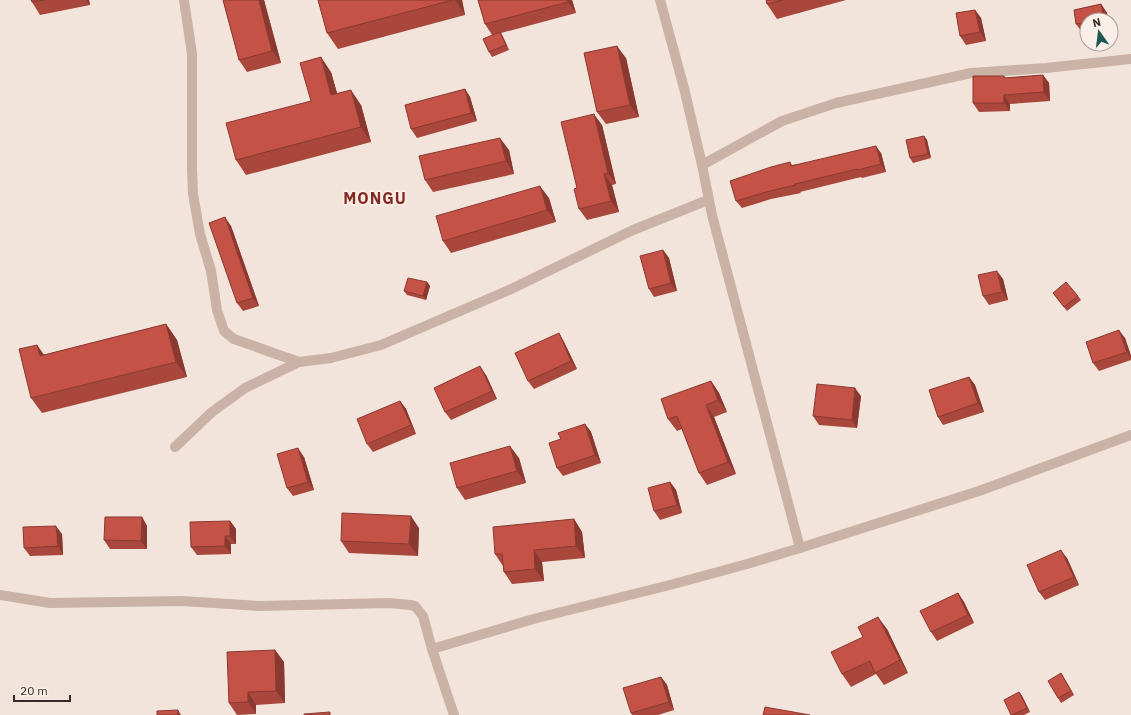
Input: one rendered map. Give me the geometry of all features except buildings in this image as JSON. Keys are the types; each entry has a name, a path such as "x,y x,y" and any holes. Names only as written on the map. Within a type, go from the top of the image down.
{"street":[{"path":"184,0 192,54 193,194 200,234 211,271 217,310 224,331 234,339 299,362"},
{"path":"660,0 684,88 702,165 708,200 800,548"},
{"path":"702,165 782,121 836,103 971,73 1046,68 1131,59"},
{"path":"175,447 212,412 245,388 299,362 331,358 381,345 509,290 633,230 708,200"},
{"path":"432,649 537,618 677,583 800,548 979,491 1131,435"},
{"path":"0,595 50,603 182,601 258,606 389,603 415,606 423,616 432,649 454,715"}],"district":[{"name":"MONGU","path":"375,198"}]}
